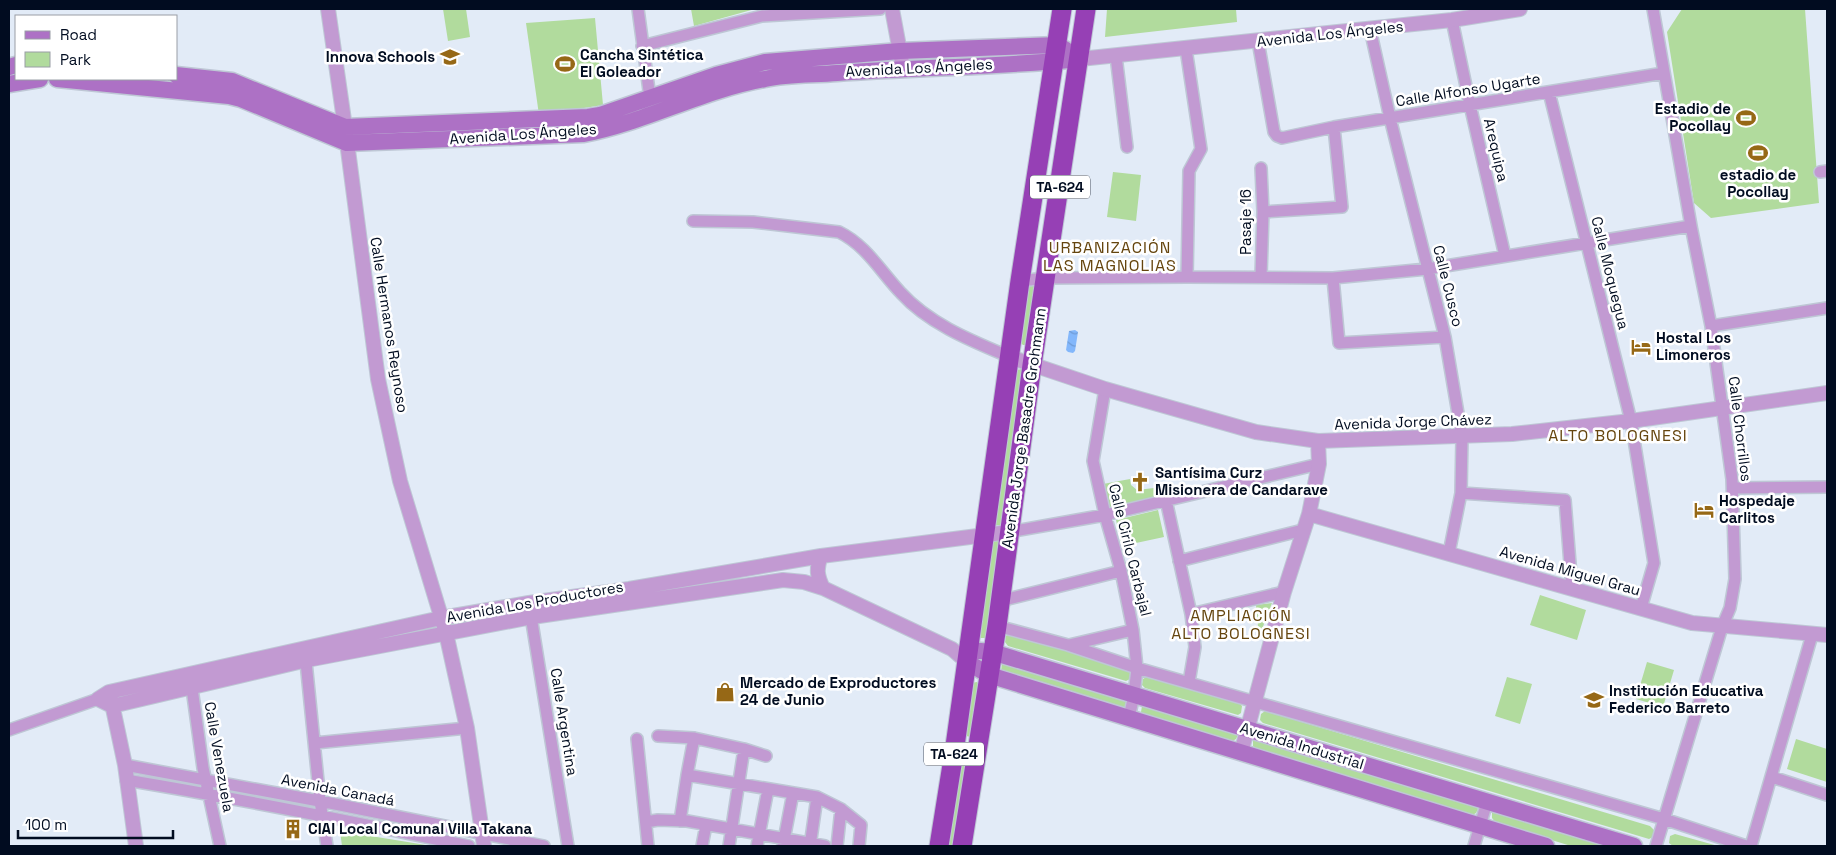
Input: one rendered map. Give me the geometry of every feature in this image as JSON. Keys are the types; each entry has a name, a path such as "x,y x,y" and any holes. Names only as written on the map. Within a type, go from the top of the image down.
{"highway":[{"name":"Avenida Jorge Basadre Grohmann","path":"939,846 968,656 1020,281 1062,9"},
{"name":"Avenida Jorge Basadre Grohmann","path":"962,846 997,626 1032,365 1086,9"},
{"path":"955,746 976,750"}],"main road":[{"name":"Avenida Los Ángeles","path":"612,119 650,98 716,75 765,62 900,51 1056,53 1080,58"},
{"name":"Avenida Los Ángeles","path":"81,80 199,85 232,81 243,84 346,135 588,117 612,119 760,80 1056,53"},
{"name":"Avenida Los Ángeles","path":"178,76 199,85"},
{"path":"9,84 34,80"},
{"name":"Avenida Industrial","path":"968,656 992,652 1634,846"},
{"name":"Avenida Industrial","path":"968,656 989,676 1546,846"}],"street":[{"name":"Calle Hermanos Reynoso","path":"328,9 378,379 400,481 446,634 467,728 483,840"},
{"path":"638,9 650,98"},
{"path":"642,46 762,16 880,9"},
{"path":"892,9 904,68"},
{"name":"Avenida Los Ángeles","path":"1080,58 1186,49 1452,20 1520,9"},
{"name":"Calle Chorrillos","path":"1653,9 1691,226 1712,326 1733,488 1735,578 1730,608 1722,626 1656,846"},
{"name":"Arequipa","path":"1452,20 1505,256"},
{"name":"Calle Cusco","path":"1370,29 1390,118 1445,337 1462,437 1461,493 1449,553"},
{"name":"Calle Alfonso Ugarte","path":"1258,41 1272,126 1277,136 1282,138 1334,127 1664,73"},
{"path":"1186,49 1201,149 1189,171 1187,277"},
{"path":"1116,56 1127,147"},
{"name":"Calle Moquegua","path":"1549,92 1631,421 1654,563 1641,608"},
{"path":"1263,212 1342,207 1334,127"},
{"name":"Pasaje 16","path":"1261,168 1263,212 1261,276"},
{"path":"693,221 753,222 839,232 848,236 875,261 901,294 916,307 956,334 1010,357"},
{"path":"1020,281 1046,278 1261,276 1334,278 1427,269 1691,226"},
{"path":"1334,278 1339,343 1445,337"},
{"path":"1712,326 1827,308"},
{"name":"Avenida Jorge Chávez","path":"1010,357 1104,389 1256,432 1318,441 1512,434 1631,421 1827,393"},
{"name":"Calle Cirilo Carbajal","path":"1104,389 1093,461 1105,515 1121,571 1133,630 1137,668 1129,718"},
{"path":"1241,752 1284,592 1309,514 1319,464 1318,441"},
{"path":"1009,532 1105,515 1319,464"},
{"path":"1733,488 1827,487"},
{"path":"1461,493 1565,500 1572,590"},
{"path":"1166,500 1191,614 1195,647 1189,682"},
{"name":"Avenida Miguel Grau","path":"1309,514 1692,623 1827,635"},
{"path":"1179,561 1303,530"},
{"name":"Avenida Los Productores","path":"306,654 446,634 530,610 629,590 821,556 1009,532"},
{"path":"821,556 817,567 818,578 823,588"},
{"path":"1000,601 1121,571"},
{"name":"Avenida Los Productores","path":"9,730 103,695 191,681 306,654 441,618 530,610 783,580 804,582 823,588 968,656"},
{"path":"1191,614 1284,592"},
{"name":"Calle Argentina","path":"530,610 568,846"},
{"path":"997,626 1664,819 1746,846"},
{"path":"1068,645 1133,630"},
{"path":"1751,846 1812,635"},
{"path":"306,654 320,801 327,846"},
{"name":"Avenida Los Productores","path":"112,706 191,681"},
{"name":"Calle Venezuela","path":"191,681 206,779 220,846"},
{"path":"103,695 112,706 125,765 136,846"},
{"path":"315,743 467,728"},
{"path":"658,736 694,738 766,756"},
{"path":"680,821 694,738"},
{"path":"637,739 648,846"},
{"path":"729,846 744,749"},
{"name":"Avenida Canadá","path":"125,765 320,801 483,840 544,846"},
{"path":"687,775 817,797 841,809 861,825 859,846"},
{"path":"1772,777 1827,795"},
{"name":"Avenida Canadá","path":"126,780 322,815 468,846"},
{"path":"757,846 768,789"},
{"path":"784,843 793,793"},
{"path":"810,845 817,797"},
{"path":"1474,846 1487,802"},
{"path":"837,846 841,809"},
{"path":"646,822 658,820 680,821 759,834 784,843 825,846"},
{"path":"702,846 706,825"}],"green space":[{"path":"443,9 466,9 470,37 448,41"},
{"path":"691,9 755,9 694,26"},
{"path":"1107,9 1236,9 1237,22 1105,37"},
{"name":"Estadio de Pocollay","path":"1682,9 1805,9 1819,203 1711,218 1694,203 1667,32"},
{"name":"Cancha Sintética El Goleador","path":"595,18 603,105 539,115 526,23"},
{"path":"1113,172 1141,175 1136,221 1107,217"},
{"path":"1036,285 1028,345 1023,345 1020,342 1027,289 1030,286"},
{"path":"1022,369 1001,525 996,525 993,522 1016,370"},
{"path":"1130,479 1131,485 1137,490 1154,488 1162,497 1110,509 1103,484"},
{"path":"1158,510 1164,537 1122,546 1116,520"},
{"path":"997,540 1001,545 988,635 985,638 981,638 977,635 991,541"},
{"path":"1540,595 1586,610 1577,640 1530,625"},
{"path":"1272,603 1259,637 1256,605"},
{"path":"1011,633 1127,668 1131,672 1130,679 1126,681 1008,646 1005,642 1006,636"},
{"path":"1006,662 1126,698 1129,703 1127,707 1121,710 1001,671 1002,664"},
{"path":"1647,662 1674,670 1663,707 1636,699"},
{"path":"1148,676 1238,702 1242,706 1241,713 1238,715 1145,688 1142,685 1143,679"},
{"path":"1507,677 1532,684 1520,724 1495,716"},
{"path":"977,682 981,688 971,737 963,733 971,683"},
{"path":"1146,704 1238,735 1231,742 1146,717 1141,712 1142,706"},
{"path":"1265,711 1650,826 1654,830 1653,837 1649,839 1263,723 1260,720 1261,714"},
{"path":"1261,739 1475,804 1478,809 1471,816 1257,751 1253,746 1253,740"},
{"path":"1796,739 1827,749 1827,782 1787,769"},
{"path":"960,755 966,755 970,760 957,846 945,846"},
{"path":"1500,811 1614,846 1571,846 1496,823 1492,818 1492,812"},
{"path":"340,831 432,846 342,846"},
{"path":"1675,834 1718,846 1673,846 1669,843 1670,836"}],"water":[{"path":"1075,330 1078,332 1075,351 1073,353 1068,352 1066,350 1069,331"}],"place":[{"name":"Innova Schools","path":"450,57"},
{"name":"Cancha Sintética El Goleador","path":"565,64"},
{"name":"Estadio de Pocollay","path":"1746,118"},
{"name":"estadio de Pocollay","path":"1758,153"},
{"name":"Hostal Los Limoneros","path":"1641,347"},
{"name":"Santísima Curz Misionera de Candarave","path":"1140,482"},
{"name":"Hospedaje Carlitos","path":"1704,510"},
{"name":"Mercado de Exproductores 24 de Junio","path":"725,692"},
{"name":"Institución Educativa Federico Barreto","path":"1594,700"},
{"name":"CIAI Local Comunal Villa Takana","path":"293,829"}],"district":[{"name":"URBANIZACIÓN LAS MAGNOLIAS","path":"1110,256"},
{"name":"ALTO BOLOGNESI","path":"1618,435"},
{"name":"AMPLIACIÓN ALTO BOLOGNESI","path":"1241,624"}]}
